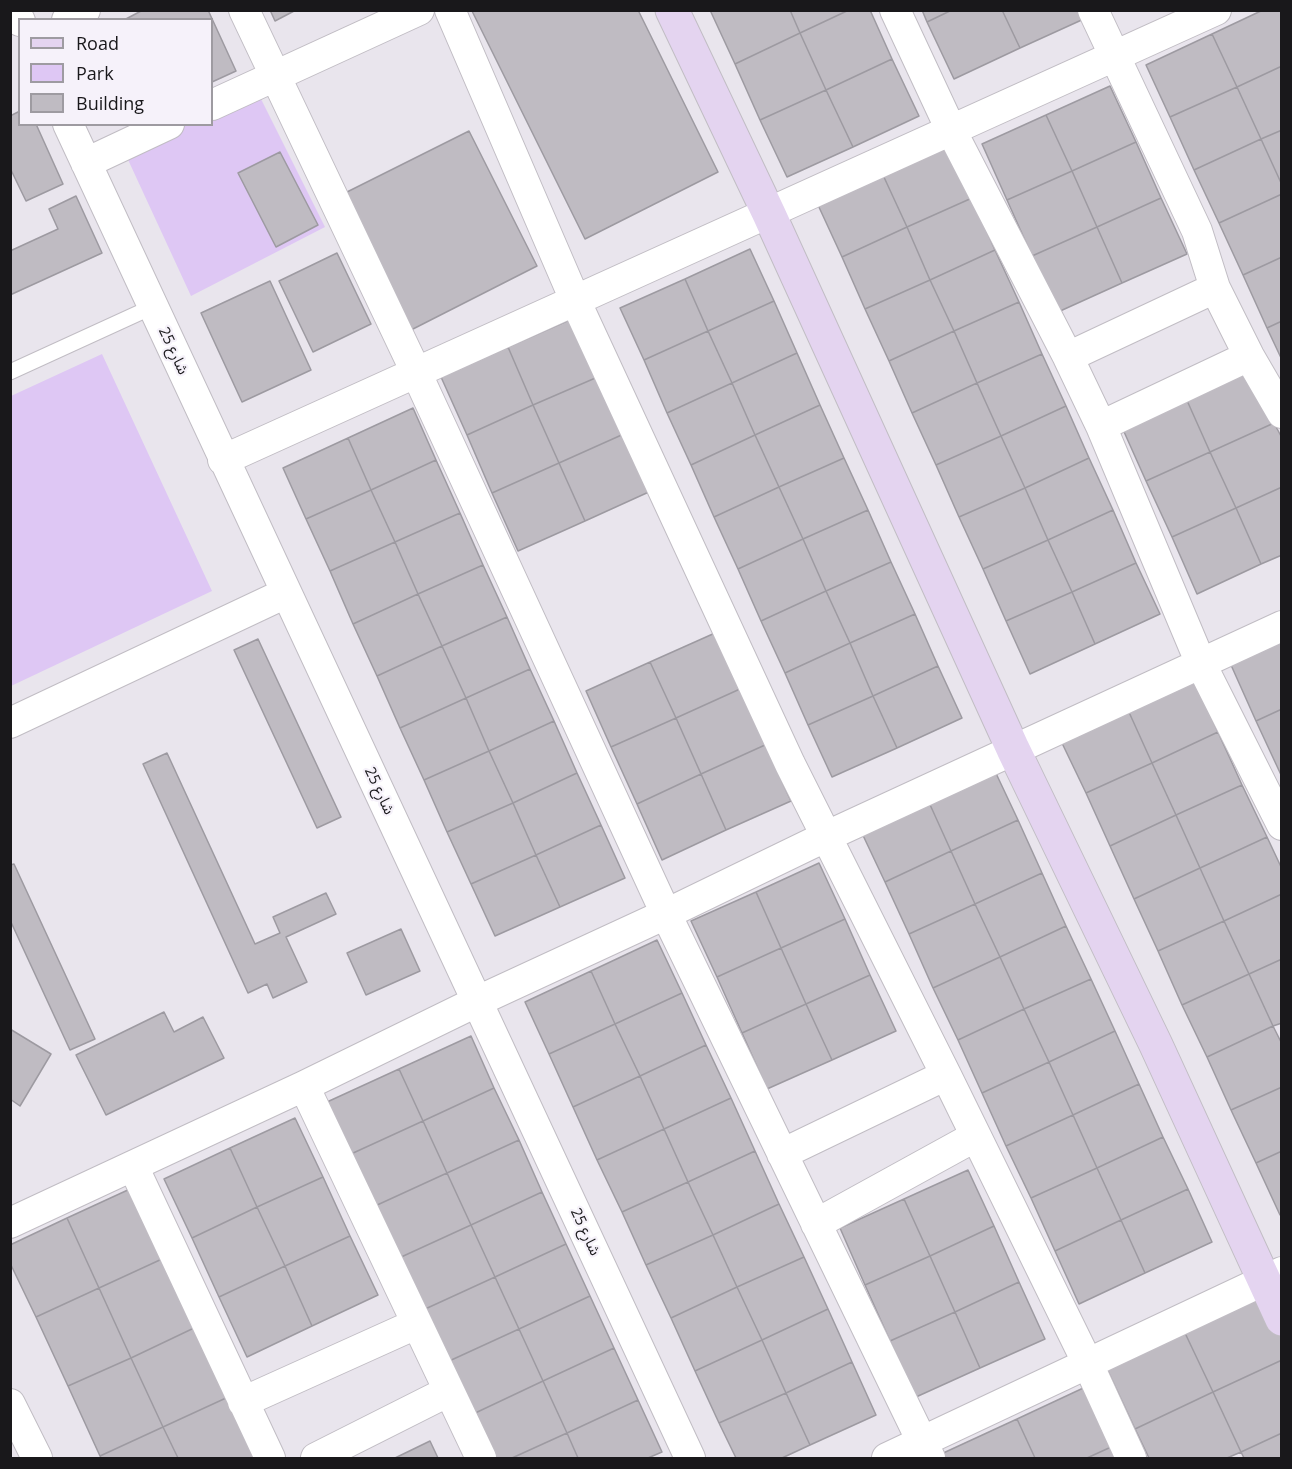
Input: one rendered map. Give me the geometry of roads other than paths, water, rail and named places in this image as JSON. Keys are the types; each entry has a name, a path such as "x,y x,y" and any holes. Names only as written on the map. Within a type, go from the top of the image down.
{"street":[{"path":"71,18 85,10"},
{"path":"244,10 416,372 666,914 926,1450"},
{"path":"213,105 419,10"},
{"path":"450,10 575,300 825,837 946,1075 1088,1364 1131,1458"},
{"path":"672,10 769,214 1013,749 1156,1045 1272,1276 1281,1319"},
{"path":"894,10 951,130 1101,426 1201,663 1281,825"},
{"path":"1093,10 1197,231 1215,288 1281,413"},
{"path":"223,460 1115,58 1216,10"},
{"name":"شارع 25","path":"69,126 690,1458"},
{"path":"86,163 166,126"},
{"path":"1068,357 1215,288"},
{"path":"1101,426 1249,356"},
{"path":"10,723 286,593"},
{"path":"10,1223 304,1086 825,837 1281,626"},
{"path":"782,1154 946,1075"},
{"path":"304,1086 481,1458"},
{"path":"816,1224 976,1136"},
{"path":"133,1166 270,1458"},
{"path":"888,1458 926,1450 1088,1364 1272,1276"},
{"path":"243,1402 416,1324"},
{"path":"316,1458 449,1391"},
{"path":"10,1404 37,1458"}],"lane":[{"path":"10,372 152,307"}]}
